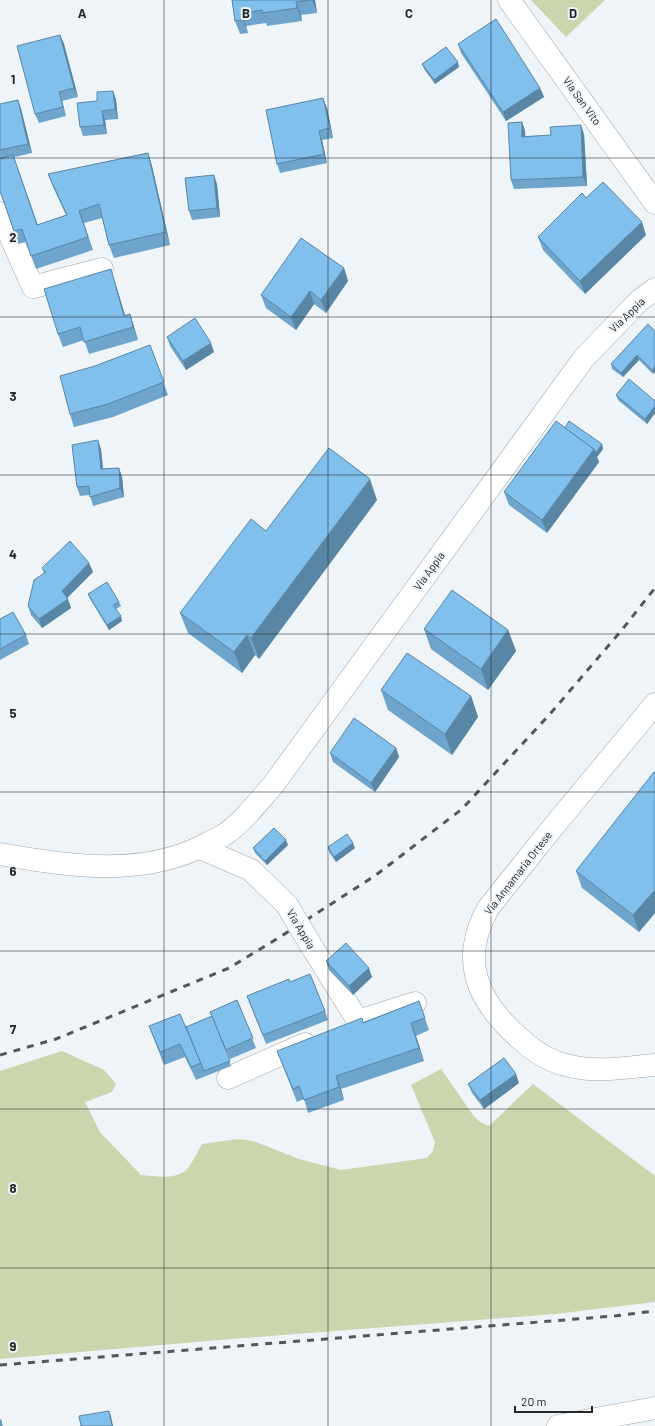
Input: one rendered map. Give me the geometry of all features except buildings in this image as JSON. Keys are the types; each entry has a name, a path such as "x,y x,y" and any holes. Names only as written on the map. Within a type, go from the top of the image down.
{"street":[{"name":"Via San Vito","path":"509,0 655,203"},
{"path":"0,213 33,287 102,269"},
{"name":"Via Appia","path":"0,854 48,862 96,865 139,865 174,858 200,848 224,835 247,814 273,785 584,358 640,300 655,289"},
{"name":"Via Annamaria Ortese","path":"655,704 489,907 482,920 474,948 474,962 477,978 482,993 490,1007 527,1045 544,1057 570,1066 592,1070 655,1065"},
{"name":"Via Appia","path":"200,848 251,870 287,905 312,947 351,1025 415,1003"},
{"path":"228,1078 322,1037"},
{"path":"558,1426 655,1408"}],"green space":[{"path":"531,0 605,0 566,37"},
{"path":"62,1051 104,1070 116,1084 112,1092 85,1102 100,1132 141,1175 158,1177 175,1176 185,1171 202,1144 237,1139 256,1142 299,1159 341,1170 427,1158 433,1151 435,1142 411,1085 441,1069 473,1115 480,1122 489,1126 533,1084 655,1176 655,1302 555,1314 219,1340 0,1359 0,1071"}],"railway":[{"path":"0,1055 56,1039 229,968 376,875 462,809 550,714 621,631 655,588"},
{"path":"0,1365 614,1316 655,1311"}]}
